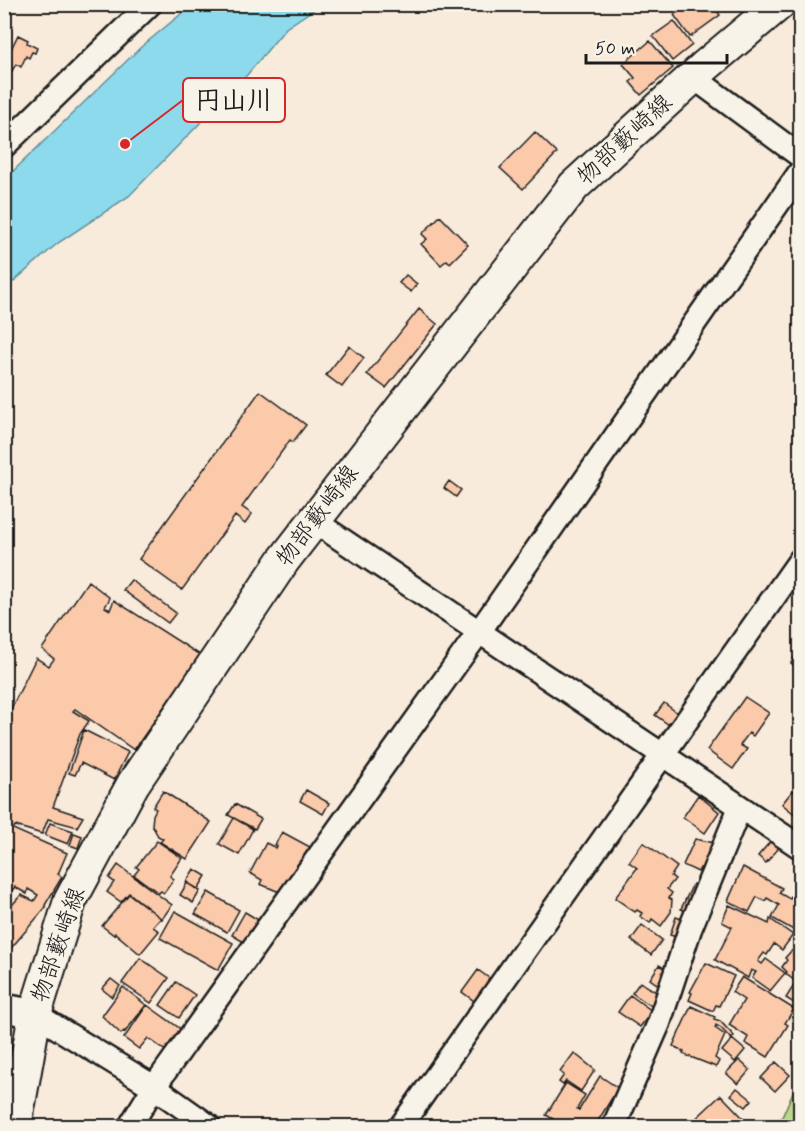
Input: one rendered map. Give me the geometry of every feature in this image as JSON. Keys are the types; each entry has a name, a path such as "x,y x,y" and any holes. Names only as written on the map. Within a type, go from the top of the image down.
{"main road":[{"name":"物部藪崎線","path":"15,1126 35,1014 70,902 133,784 283,561 574,186 693,77 779,4"}],"street":[{"path":"4,146 150,4"},
{"path":"693,77 801,156"},
{"path":"130,1126 154,1087 479,632 801,172"},
{"path":"314,521 801,847"},
{"path":"401,1126 801,560"},
{"path":"614,1126 658,1023 690,929 740,807"},
{"path":"4,1008 35,1014 154,1087 210,1126"}],"green space":[{"path":"800,1076 800,1126 778,1126 779,1124"}],"water":[{"path":"192,5 320,5 286,28 247,75 129,196 58,243 5,289 5,179 141,47"}],"building":[{"path":"689,4 712,4 720,15 690,37 674,15"},
{"path":"674,21 692,45 672,61 653,36"},
{"path":"18,35 37,48 29,58 26,56 21,67 16,64 10,74 4,72 4,63"},
{"path":"650,41 673,68 641,95 630,82 635,78 623,64"},
{"path":"535,132 557,153 523,189 500,168"},
{"path":"440,216 468,245 450,263 447,260 441,265 421,244 427,239 422,234"},
{"path":"406,275 417,284 411,292 399,283"},
{"path":"419,309 437,324 386,388 367,374"},
{"path":"349,346 364,358 342,387 326,375"},
{"path":"260,391 306,425 293,442 290,440 242,507 252,514 245,524 235,516 182,590 139,559"},
{"path":"449,481 461,490 456,497 444,488"},
{"path":"131,580 176,613 168,623 123,590"},
{"path":"88,581 110,598 105,607 110,610 114,600 200,655 134,750 75,709 73,711 89,721 80,734 53,807 83,817 77,827 48,819 42,834 15,826 13,829 67,853 58,874 62,877 45,905 46,907 6,954 4,914 21,895 34,901 38,895 28,889 27,894 15,887 7,896 4,896 4,723 36,658 49,666 54,659 42,649"},
{"path":"800,649 800,670 791,663"},
{"path":"745,697 769,713 753,736 749,733 740,745 747,749 733,769 707,750"},
{"path":"664,703 691,723 682,734 655,715"},
{"path":"84,730 128,752 114,780 81,763 75,775 69,773"},
{"path":"306,790 329,803 323,814 300,801"},
{"path":"793,790 800,796 798,817 782,804"},
{"path":"163,791 211,822 187,859 160,842 163,839 158,836 152,825 156,809 153,807"},
{"path":"698,795 719,812 705,833 683,817"},
{"path":"235,804 261,819 255,829 228,815"},
{"path":"234,818 253,829 239,855 219,844"},
{"path":"50,823 73,831 68,844 45,835"},
{"path":"282,832 310,847 282,893 260,884 262,880 250,873 266,843 276,848 275,845"},
{"path":"74,833 82,836 78,848 70,845"},
{"path":"775,836 783,843 766,863 758,856"},
{"path":"695,839 724,845 708,871 700,868 698,872 683,865"},
{"path":"157,841 182,858 170,876 174,879 164,893 161,891 159,893 134,875 139,869 136,867"},
{"path":"643,842 677,867 671,876 675,879 667,889 672,893 669,898 672,900 671,912 661,926 652,919 650,923 640,916 642,913 637,910 635,912 615,898 637,868 629,862"},
{"path":"118,865 172,905 162,919 129,893 121,902 107,892 114,882 109,878"},
{"path":"743,867 782,888 779,893 800,901 800,920 795,931 772,918 779,905 767,898 765,901 757,897 749,912 728,901"},
{"path":"194,869 206,876 198,889 186,882"},
{"path":"187,883 200,891 193,903 180,895"},
{"path":"693,884 715,894 703,919 681,909"},
{"path":"208,892 239,910 227,932 195,914"},
{"path":"129,894 161,918 153,927 159,931 140,954 115,933 114,935 102,926"},
{"path":"729,905 769,924 770,919 793,935 782,950 774,944 767,955 764,953 758,961 762,964 766,959 785,973 770,991 752,978 756,972 751,970 748,978 715,960 732,927 722,922"},
{"path":"175,911 233,943 218,970 160,938"},
{"path":"245,912 260,921 247,944 232,935"},
{"path":"676,917 700,926 694,943 670,935"},
{"path":"642,925 662,940 651,955 631,940"},
{"path":"800,935 800,974 795,981 786,974 787,972 782,967 791,951 795,952 793,951 799,943 796,941"},
{"path":"140,958 169,978 151,1003 122,983"},
{"path":"706,963 734,976 719,1006 716,1005 713,1011 689,1000 692,993 690,992"},
{"path":"659,965 667,970 657,984 650,979"},
{"path":"478,970 497,984 481,1006 462,992"},
{"path":"742,977 794,1009 785,1023 788,1025 768,1057 745,1043 748,1037 729,1025 744,1000 732,992"},
{"path":"111,979 120,986 112,997 102,989"},
{"path":"176,982 195,995 179,1018 160,1005"},
{"path":"640,982 661,995 653,1007 632,993"},
{"path":"796,982 800,985 800,1007 786,998"},
{"path":"123,987 146,1005 121,1034 102,1016"},
{"path":"630,995 652,1011 640,1027 618,1012"},
{"path":"147,1005 182,1030 167,1052 148,1038 139,1049 124,1038"},
{"path":"691,1006 715,1017 714,1019 720,1021 734,1036 731,1039 716,1025 715,1028 725,1035 715,1058 719,1061 716,1067 683,1054 684,1052 673,1046"},
{"path":"732,1039 745,1050 735,1062 722,1051"},
{"path":"574,1053 595,1070 581,1091 566,1081 563,1085 559,1082 564,1075 560,1072"},
{"path":"739,1060 750,1070 738,1084 726,1073"},
{"path":"776,1062 790,1075 775,1091 761,1078"},
{"path":"600,1076 618,1088 595,1126 575,1126 569,1123 565,1126 546,1115 566,1083 585,1095 577,1109 579,1110"},
{"path":"737,1088 752,1100 746,1107 731,1095"},
{"path":"721,1095 748,1123 751,1121 756,1126 688,1126"}],"place":[{"name":"円山川","path":"125,144"}]}
